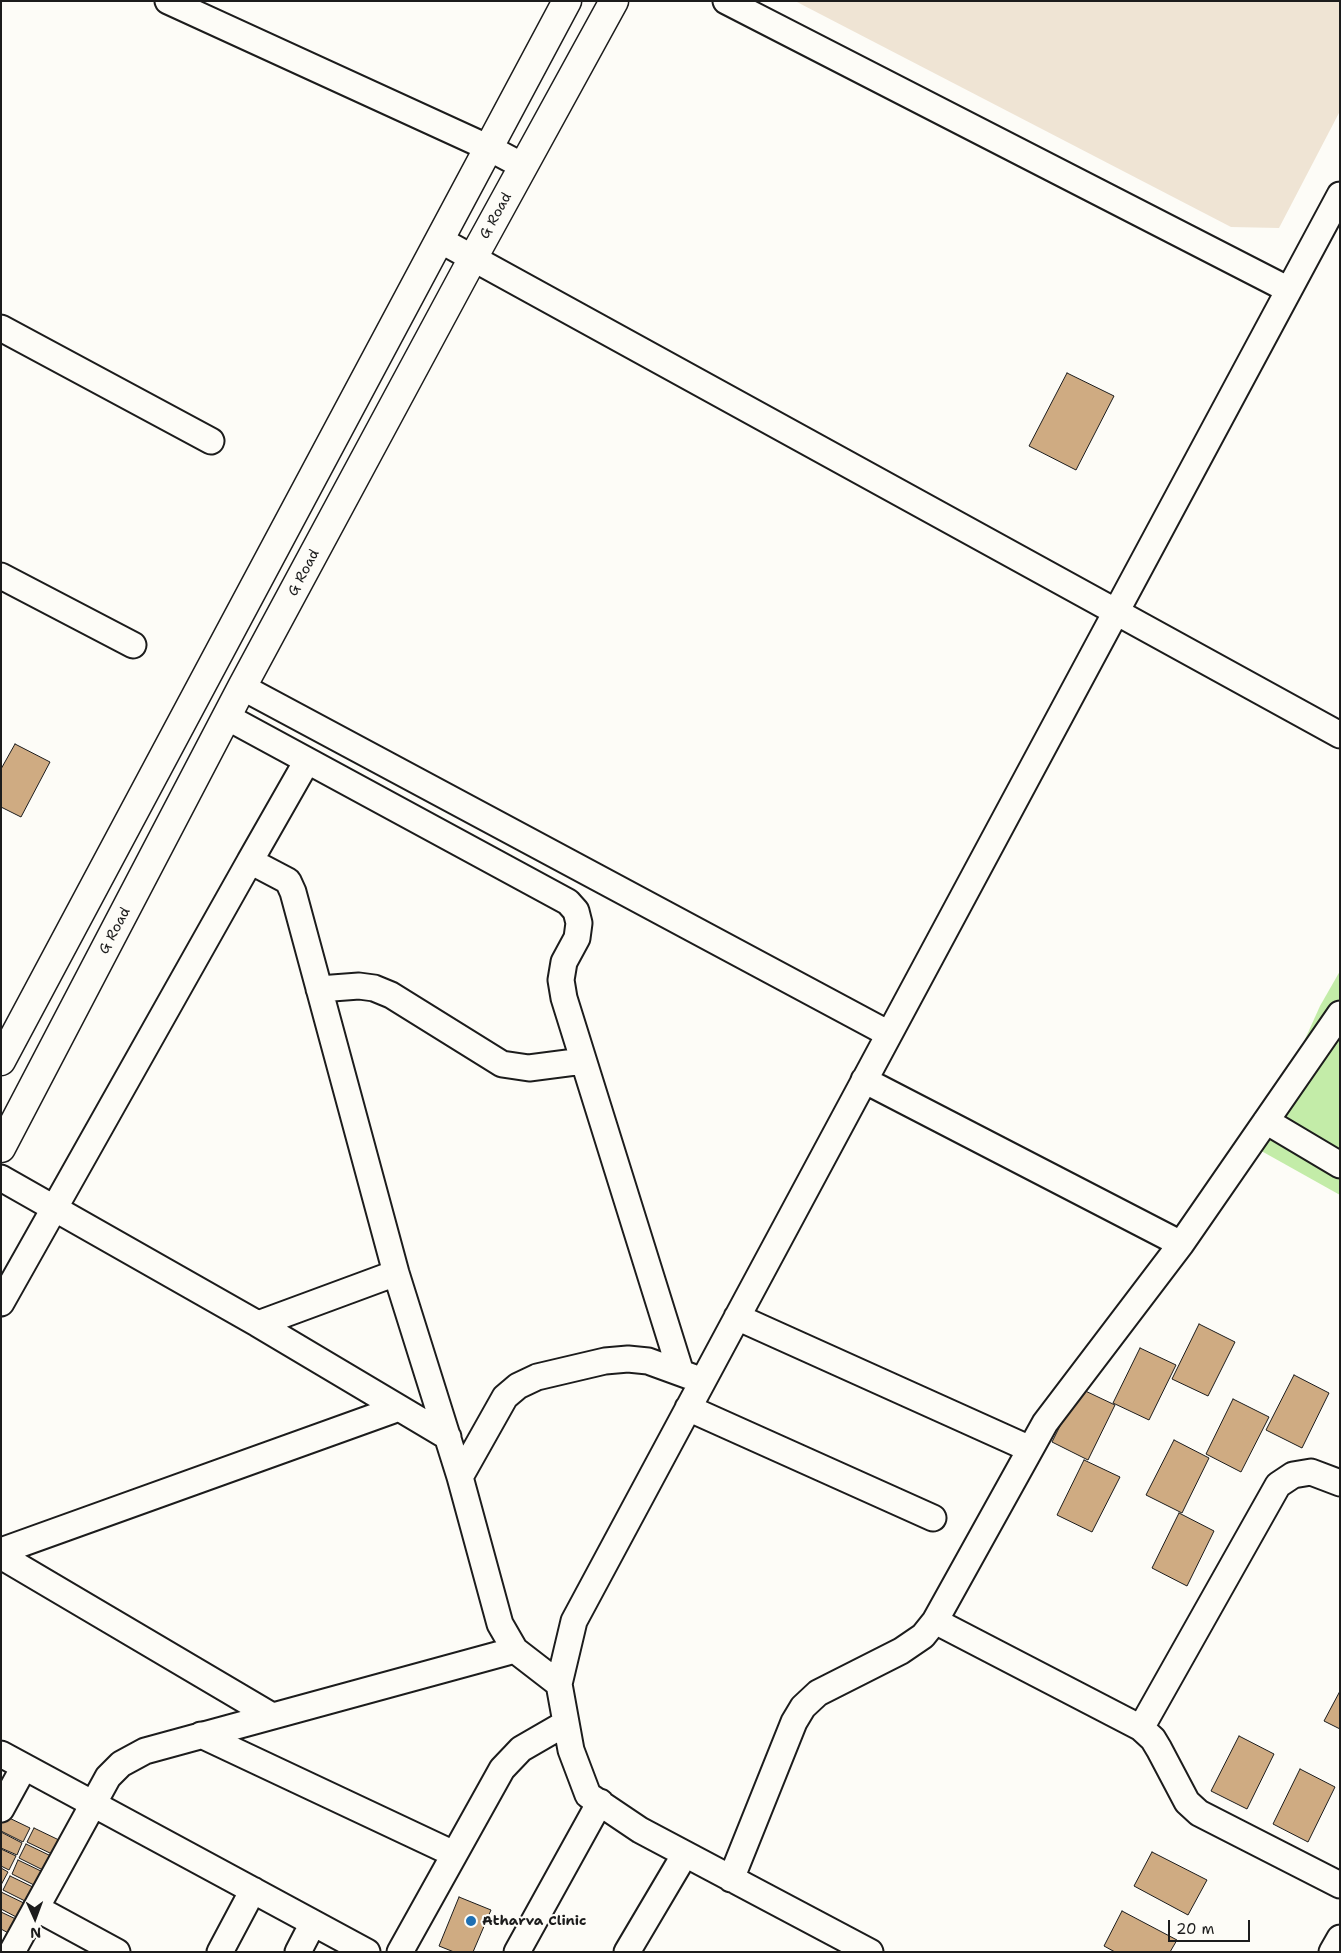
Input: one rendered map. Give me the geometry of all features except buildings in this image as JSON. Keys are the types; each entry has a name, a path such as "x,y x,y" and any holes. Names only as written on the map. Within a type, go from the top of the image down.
{"street":[{"path":"168,1 489,148 523,166"},
{"path":"1,1061 567,1"},
{"name":"G Road","path":"1,1148 242,687 614,1"},
{"path":"726,1 1289,290"},
{"path":"692,1377 737,1317 1289,290 1331,230 1340,195"},
{"path":"440,240 1340,735"},
{"path":"1,328 211,442"},
{"path":"1,576 132,645"},
{"path":"242,687 889,1034"},
{"path":"227,717 568,902 576,911 579,923 577,938 564,962 561,980 564,998 583,1061 692,1377 688,1408 574,1621 559,1684 571,1750 588,1794 640,1830 731,1879 830,1942 870,1952"},
{"path":"1,1303 307,761"},
{"path":"250,861 288,881 293,892 396,1273 460,1477 500,1624 516,1650 559,1684"},
{"path":"319,989 359,986 374,988 391,995 502,1064 529,1068 583,1061"},
{"path":"731,1879 794,1722 803,1707 818,1694 902,1651 923,1636 935,1621 1045,1423 1180,1244 1340,1014"},
{"path":"864,1080 1180,1244"},
{"path":"1266,1121 1340,1164"},
{"path":"1,1178 258,1324 448,1437"},
{"path":"258,1324 396,1273"},
{"path":"737,1317 1030,1449"},
{"path":"460,1477 505,1397 518,1386 537,1377 605,1361 628,1359 648,1361 692,1377"},
{"path":"1,1551 399,1408"},
{"path":"688,1408 933,1518"},
{"path":"1141,1728 1278,1485 1293,1475 1312,1472 1340,1483"},
{"path":"1,1556 272,1716"},
{"path":"935,1621 1141,1728 1153,1739 1187,1802 1199,1813 1340,1885"},
{"path":"12,1952 108,1777 121,1764 145,1750 516,1650"},
{"path":"400,1952 502,1768 521,1749 566,1723"},
{"path":"201,1735 454,1854"},
{"path":"1,1754 367,1952"},
{"path":"1,1809 24,1768"},
{"path":"517,1952 600,1802"},
{"path":"627,1952 684,1854"},
{"path":"220,1952 253,1890"},
{"path":"36,1908 117,1952"},
{"path":"298,1952 314,1923"},
{"path":"1332,1952 1340,1938"}],"shaded area":[{"path":"795,1 1340,1 1340,111 1279,228 1231,227"}],"green space":[{"path":"1340,971 1340,1195 1256,1148 1320,1006"}],"place":[{"name":"Atharva Clinic","path":"471,1921"}]}
